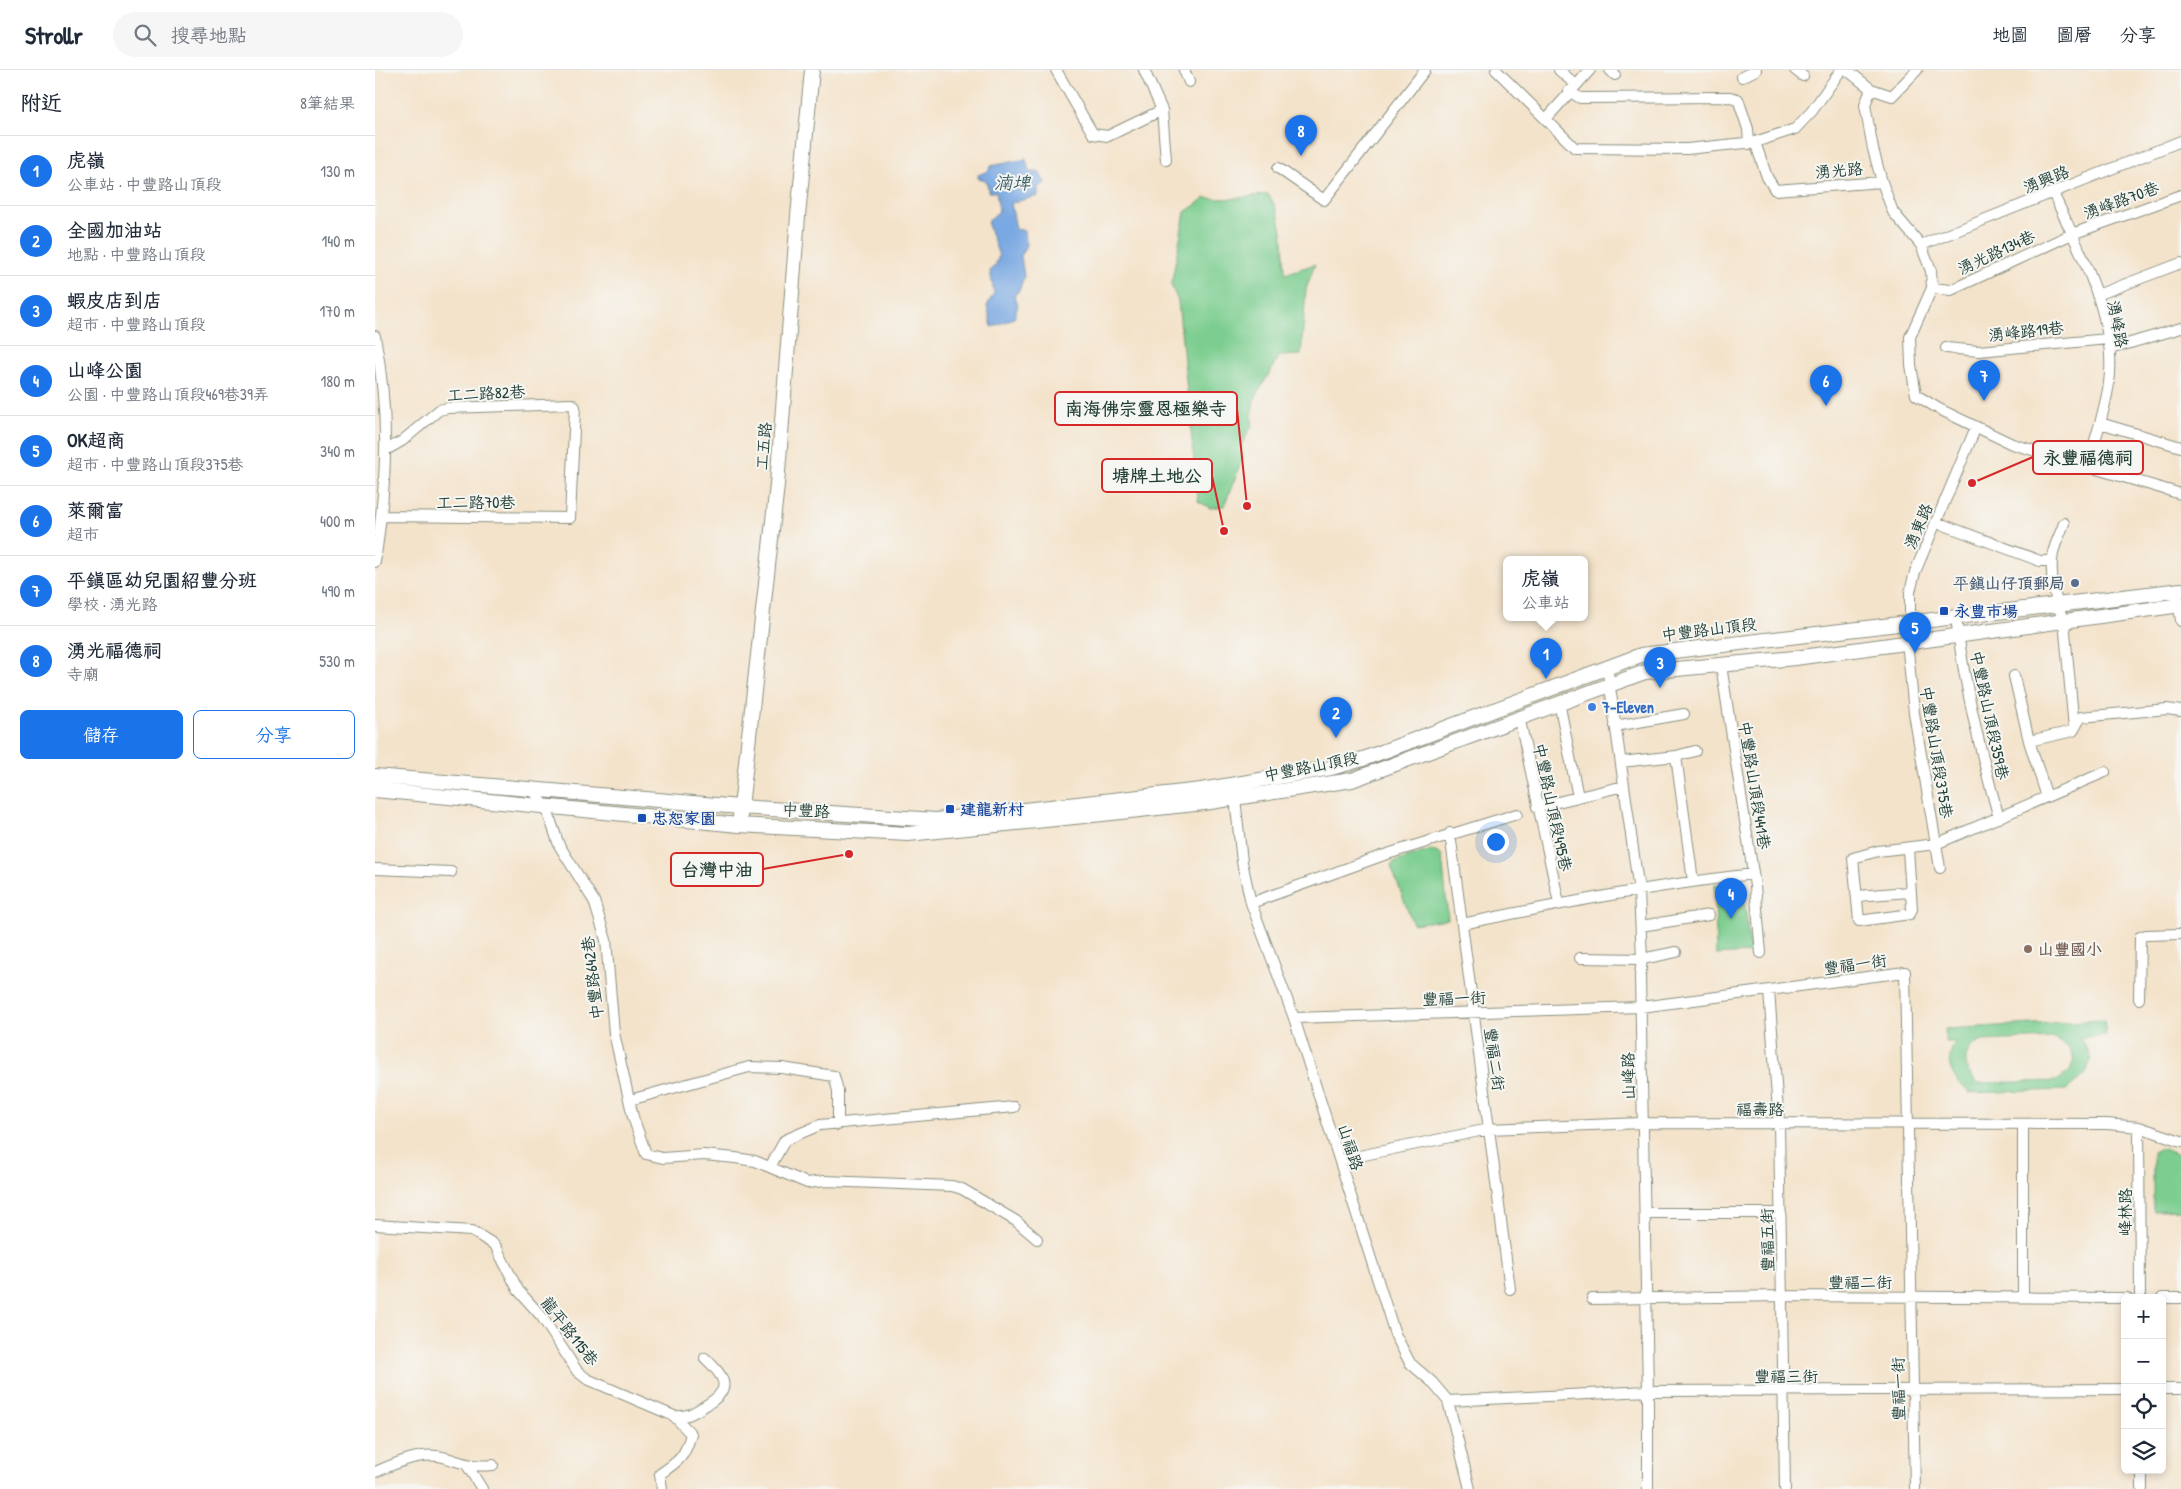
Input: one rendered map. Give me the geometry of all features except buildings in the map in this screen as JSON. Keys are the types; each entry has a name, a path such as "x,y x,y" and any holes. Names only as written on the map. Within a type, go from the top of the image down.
{"main road":[{"name":"工五路","path":"739,825 779,466 797,216 812,70"},
{"name":"中豐路山頂段","path":"1229,784 1331,768 1363,759 1607,666 1641,655 2179,590"},
{"name":"中豐路山頂段","path":"1235,798 1352,780 1519,716 1645,672 1795,658 1907,641 2180,605"},
{"name":"中豐路","path":"375,776 740,807 876,824 908,834 1235,798"},
{"name":"中豐路","path":"375,790 739,825 876,824 935,820 1201,790 1229,784"}],"street":[{"path":"1056,70 1093,134 1108,136 1162,110"},
{"path":"1144,70 1162,110 1166,160"},
{"path":"1184,70 1189,82"},
{"path":"1278,168 1324,200 1425,70"},
{"path":"1496,70 1575,148 1687,150 1752,143 1795,129 1812,111 1841,70"},
{"path":"1559,70 1580,98 1730,96 1738,99 1752,143"},
{"path":"1546,119 1590,70"},
{"path":"1742,77 1756,70"},
{"path":"1847,70 1871,89 1892,96 1916,70"},
{"path":"1871,89 1865,105 1873,149 1882,182"},
{"name":"湧興路","path":"1921,245 2181,141"},
{"name":"湧光路","path":"1752,143 1775,190 1882,182 1893,212 1921,245 1931,271 1932,288"},
{"name":"湧峰路","path":"2053,193 2103,310 2109,344 2109,385 2088,468"},
{"name":"湧峰路70巷","path":"2072,234 2181,195"},
{"name":"湧光路134巷","path":"1932,288 1951,290 2072,234"},
{"path":"2097,296 2181,263"},
{"path":"1932,288 1910,337 1911,365 1916,395 2012,444 2181,494"},
{"name":"湧峰路19巷","path":"1946,348 1979,351 2109,344 2181,328"},
{"path":"375,336 381,370 386,450 385,489 375,562"},
{"name":"工二路82巷","path":"386,450 403,442 439,410 448,408 572,404 575,407 570,518"},
{"path":"2100,423 2181,447"},
{"name":"湧東路","path":"1907,641 1910,622 1910,592 1915,572 1976,427"},
{"name":"工二路70巷","path":"382,516 570,518"},
{"path":"1936,522 2040,561 2052,561"},
{"path":"2065,524 2053,551 2052,561 2057,605 2064,621 2074,728"},
{"path":"2179,590 2181,621"},
{"name":"中豐路山頂段359巷","path":"1956,617 1968,701 1999,818"},
{"name":"中豐路山頂段375巷","path":"1907,641 1914,713 1939,868"},
{"name":"中豐路山頂段441巷","path":"1721,664 1753,874 1761,953"},
{"name":"山峰路","path":"1607,666 1639,892 1641,926 1642,959 1640,976 1649,1391 1648,1489"},
{"path":"2014,676 2029,741 2047,797"},
{"path":"1559,702 1578,797"},
{"path":"2029,741 2073,731 2081,717 2167,709 2181,711"},
{"path":"1615,726 1683,714"},
{"name":"中豐路山頂段495巷","path":"1519,716 1559,904"},
{"path":"1621,762 1676,756 1695,751"},
{"path":"1676,756 1693,881"},
{"path":"1908,848 1909,892 1912,908 1910,914 1859,921 1853,858 1878,851 1936,844 2105,772"},
{"path":"1537,807 1624,786"},
{"name":"中豐路642巷","path":"532,789 546,807 559,845 594,901 606,940 614,1033 633,1117 646,1154 663,1158 705,1155 755,1162 770,1167"},
{"name":"山福路","path":"1235,798 1242,862 1251,902 1294,1018 1400,1346 1410,1363 1432,1382 1448,1402 1470,1489"},
{"path":"1251,902 1450,833 1517,814"},
{"name":"豐福二街","path":"1450,833 1510,1289"},
{"path":"375,869 451,872"},
{"path":"1462,924 1559,904 1639,892 1693,881 1753,874"},
{"path":"1857,896 1909,892"},
{"path":"1641,926 1709,915"},
{"path":"2139,1000 2140,937 2146,935 2181,934"},
{"path":"1579,958 1642,959 1677,952"},
{"name":"豐福一街","path":"1294,1018 1641,1007 1905,972 1915,1489"},
{"name":"豐福五街","path":"1769,991 1779,1124 1785,1489"},
{"path":"630,1100 749,1067 782,1068 834,1076 838,1091 837,1125"},
{"path":"1014,1107 837,1125 820,1125 785,1140 770,1167 807,1183 825,1181 953,1186 962,1189 1016,1222 1037,1239"},
{"name":"福壽路","path":"1340,1160 1489,1129 1643,1123 2107,1124 2139,1127 2181,1141"},
{"path":"2023,1125 2023,1297"},
{"name":"峰林路","path":"2139,1127 2141,1294"},
{"path":"1645,1213 1781,1213"},
{"name":"龍平路115巷","path":"375,1225 472,1231 495,1244 518,1290 542,1317 577,1371 587,1379 674,1416"},
{"name":"豐福二街","path":"1592,1299 1783,1296 2121,1298"},
{"path":"2166,1298 2181,1298"},
{"path":"674,1416 686,1417 720,1396 724,1385 720,1372 705,1358"},
{"path":"2166,1389 2181,1388"},
{"name":"豐福三街","path":"1448,1402 1649,1391 2121,1389"},
{"path":"662,1489 660,1474 678,1462 687,1450 691,1434 674,1416"},
{"path":"375,1472 405,1458 435,1457 467,1464 493,1465"},
{"path":"467,1464 482,1489"},
{"path":"2142,1474 2142,1489"}],"green space":[{"path":"1268,194 1278,213 1283,242 1285,274 1315,264 1306,289 1301,355 1279,356 1253,402 1252,425 1242,444 1243,458 1224,506 1210,508 1198,501 1178,301 1171,285 1185,212 1205,198 1231,199"},
{"path":"1431,850 1442,855 1448,919 1413,924 1391,866 1394,862"},
{"path":"1743,881 1750,953 1716,955 1715,885"},
{"path":"2104,1020 2106,1035 2079,1038 2086,1046 2091,1059 2086,1074 2066,1090 1970,1093 1958,1082 1951,1070 1951,1050 1955,1042 1946,1042 1945,1029","holes":["2054,1038 2068,1047 2074,1058 2070,1071 2057,1081 1978,1083 1967,1067 1966,1061 1969,1050 1980,1041"]},
{"path":"2161,1148 2181,1156 2181,1210 2154,1211 2153,1208 2153,1152"}],"water":[{"name":"湳埤","path":"1026,159 1029,172 1039,172 1045,183 1038,188 1038,196 1011,203 1016,229 1025,231 1026,245 1021,256 1024,277 1019,291 1014,295 1018,305 1014,318 992,327 987,306 994,293 990,270 995,266 999,256 987,222 999,211 996,192 989,192 986,180 978,178 978,175 988,171 991,166"}],"place":[{"name":"湧光福德祠","path":"1301,156"},
{"name":"平鎮區幼兒園紹豐分班","path":"1984,401"},
{"name":"萊爾富","path":"1826,406"},
{"name":"永豐福德祠","path":"1972,483"},
{"name":"南海佛宗靈恩極樂寺","path":"1247,506"},
{"name":"塘牌土地公","path":"1224,531"},
{"name":"平鎮山仔頂郵局","path":"2075,583"},
{"name":"永豊市場","path":"1944,611"},
{"name":"OK超商","path":"1915,653"},
{"name":"虎嶺","path":"1546,679"},
{"name":"蝦皮店到店","path":"1660,688"},
{"name":"7-Eleven","path":"1592,707"},
{"name":"全國加油站","path":"1336,738"},
{"name":"建龍新村","path":"950,809"},
{"name":"忠恕家園","path":"642,818"},
{"name":"台灣中油","path":"849,854"},
{"name":"山峰公園","path":"1731,919"},
{"name":"山豐國小","path":"2028,949"}]}
